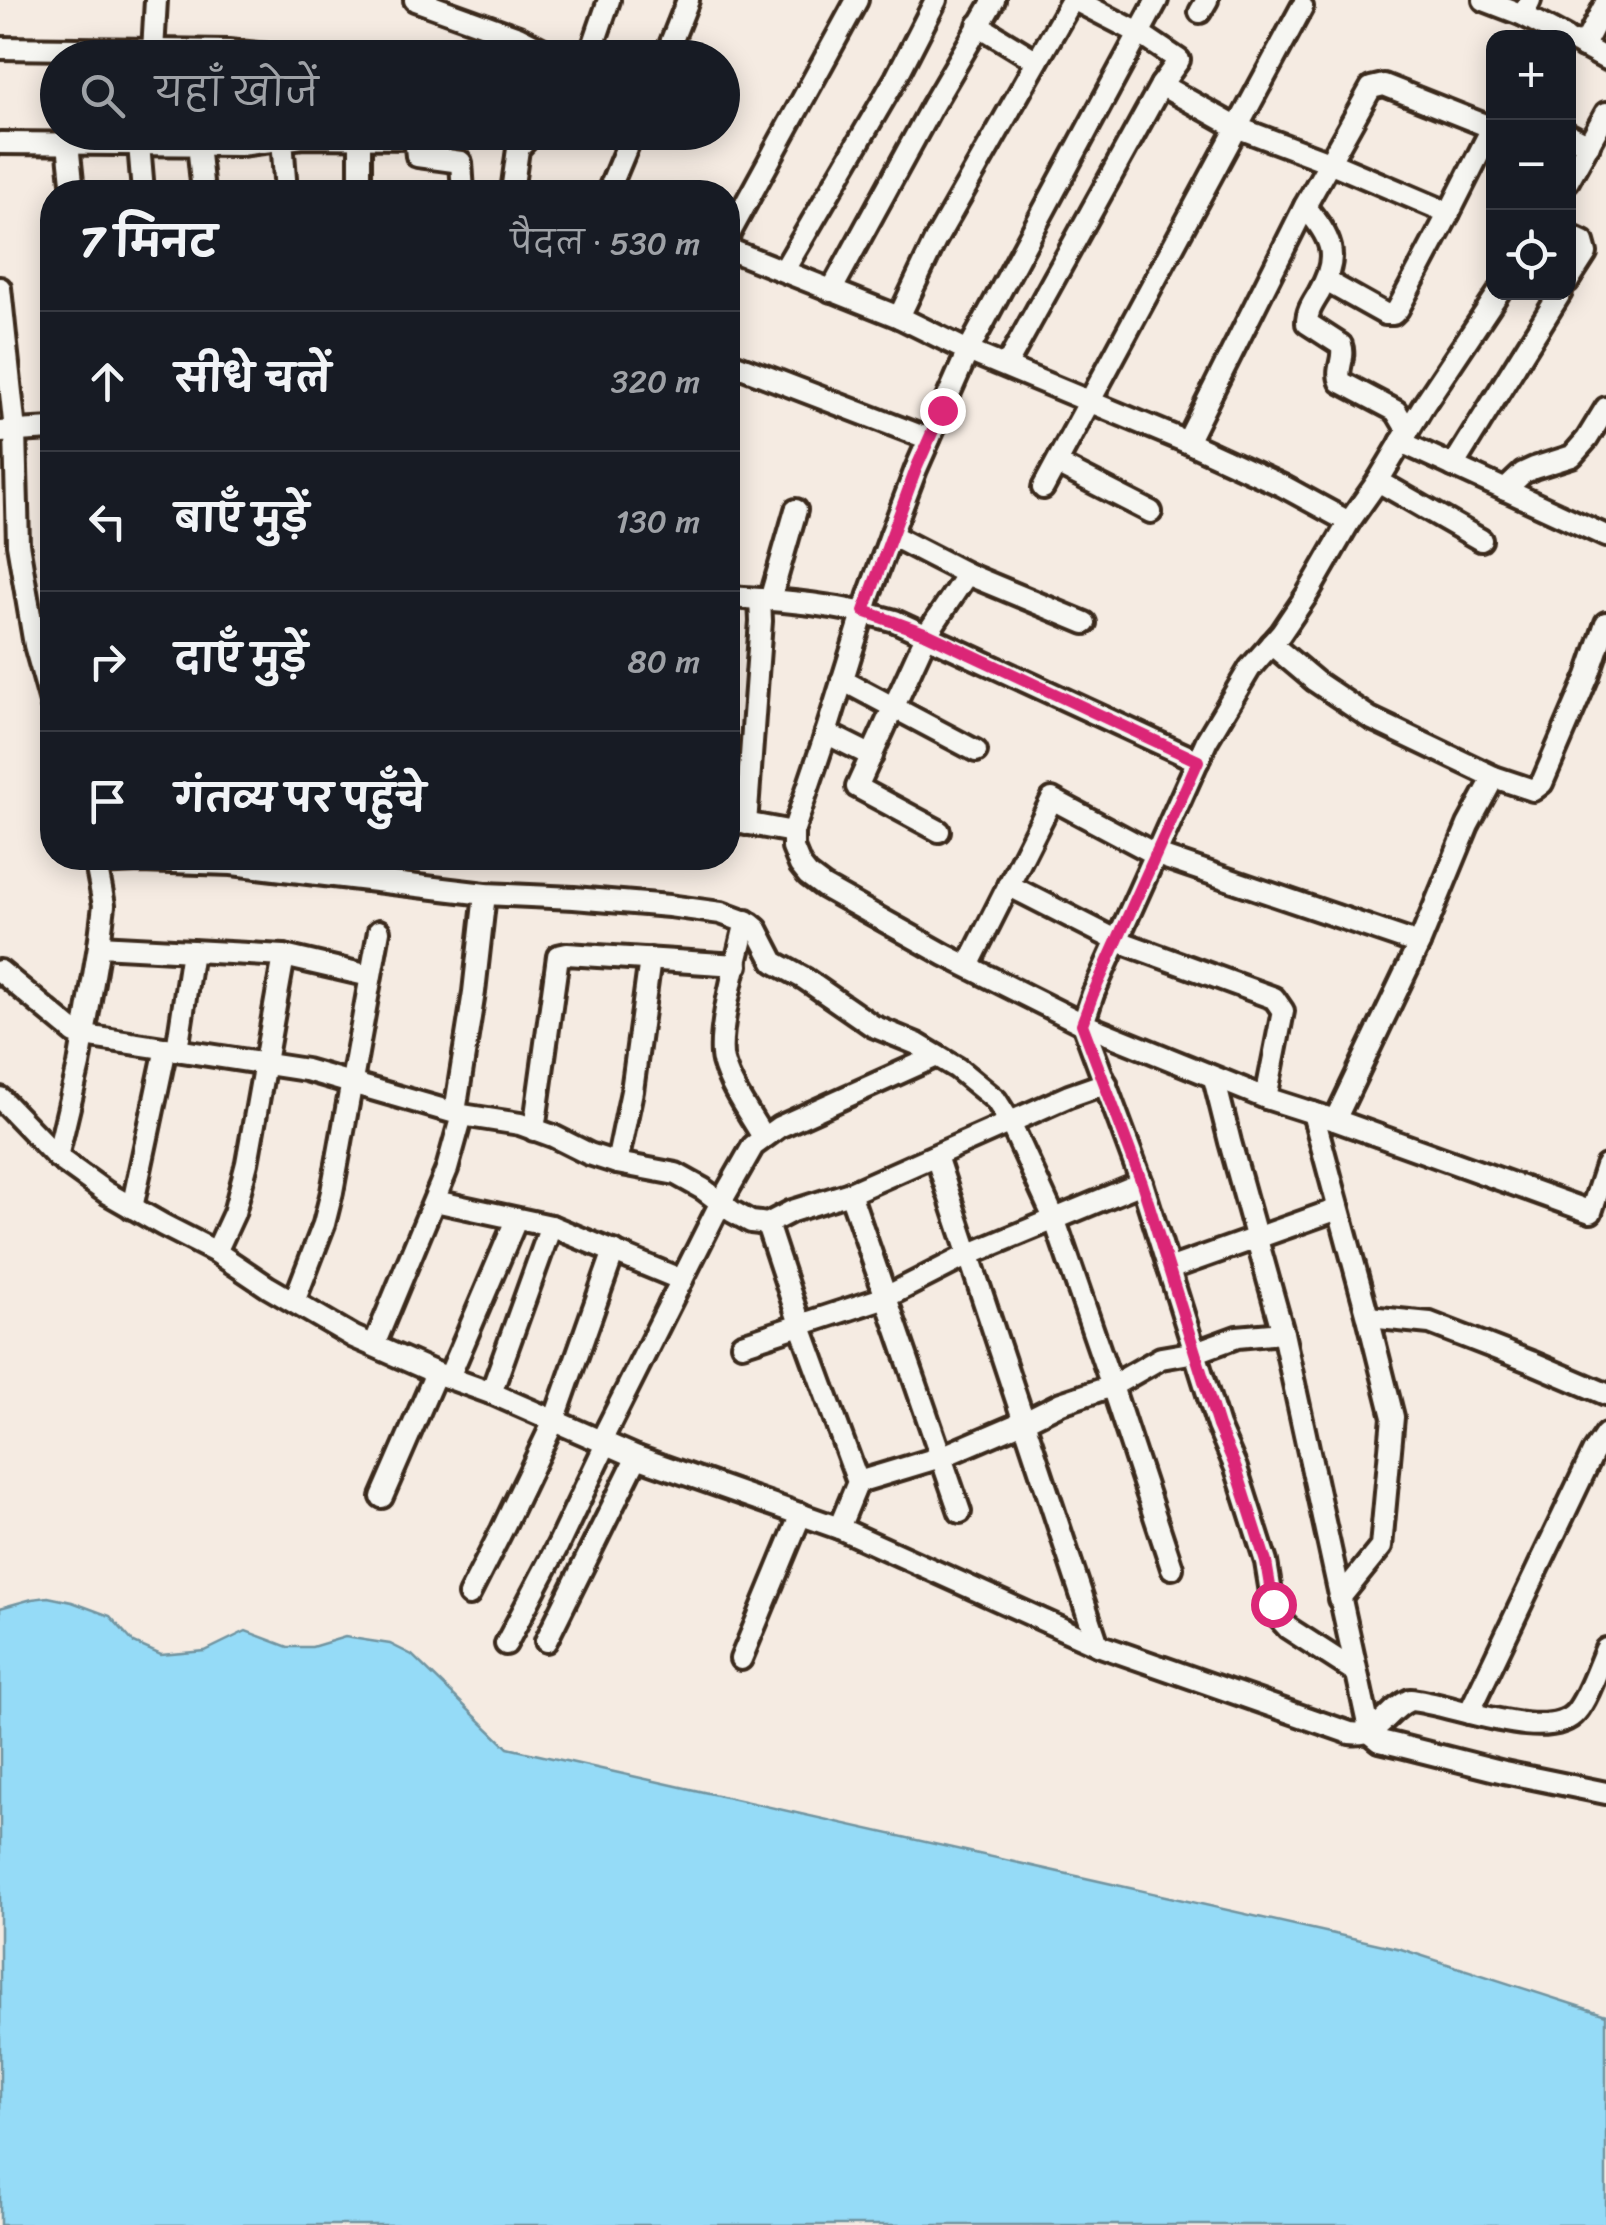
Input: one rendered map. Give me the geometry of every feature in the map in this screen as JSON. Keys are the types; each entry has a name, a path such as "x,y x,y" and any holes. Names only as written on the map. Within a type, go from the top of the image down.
{"street":[{"path":"156,0 161,40"},
{"path":"415,0 524,40"},
{"path":"595,40 609,0"},
{"path":"671,40 688,0"},
{"path":"740,214 857,0"},
{"path":"784,270 896,78 936,0"},
{"path":"831,291 994,0"},
{"path":"899,316 936,242 1074,0 1138,33 1178,60 1160,85 1006,366"},
{"path":"1157,0 968,351 929,439 864,611 793,832 793,848 808,875 824,887 945,954 1082,1024 1214,1078 1591,1212 1606,1166"},
{"path":"1484,0 1527,7 1557,30"},
{"path":"1576,37 1606,3"},
{"path":"1044,488 1302,7"},
{"path":"978,25 1037,61"},
{"path":"1576,43 1606,59"},
{"path":"0,48 40,49"},
{"path":"1160,85 1236,127 1450,213"},
{"path":"1187,442 1305,206 1368,92 1376,86 1391,88 1486,124"},
{"path":"1576,168 1606,114"},
{"path":"1326,281 1385,314 1393,314 1450,213 1486,138"},
{"path":"1576,138 1589,145"},
{"path":"0,142 40,143"},
{"path":"69,150 72,180"},
{"path":"140,150 142,180"},
{"path":"199,150 202,180"},
{"path":"283,150 285,180"},
{"path":"360,150 360,180"},
{"path":"416,150 417,156 461,162 462,180"},
{"path":"514,180 518,150"},
{"path":"613,180 626,150"},
{"path":"1305,206 1324,229 1331,245 1332,264 1308,312 1307,322 1341,346 1341,382 1396,410 1405,437 1453,466 1606,536"},
{"path":"1576,239 1582,242 1586,253 1576,269"},
{"path":"740,254 899,316 968,351 1187,442 1284,486 1349,522"},
{"path":"0,288 9,532 18,544 40,660"},
{"path":"1356,1672 1288,1628 1278,1617 1266,1562 1218,1426 1142,1183 1082,1024 1207,740 1250,668 1308,594 1349,522 1494,300"},
{"path":"1453,466 1556,300"},
{"path":"740,367 929,439"},
{"path":"1505,490 1534,468 1572,456 1606,408"},
{"path":"8,432 40,430"},
{"path":"1057,464 1151,512"},
{"path":"1378,481 1481,540"},
{"path":"740,797 765,599 796,510"},
{"path":"891,535 967,574 1085,623"},
{"path":"939,831 857,786 927,634 967,574"},
{"path":"740,598 864,611 927,634 1198,761"},
{"path":"1271,644 1315,682 1370,718 1529,790 1542,783 1606,623"},
{"path":"842,680 976,751"},
{"path":"826,733 872,756"},
{"path":"1335,1120 1419,944 1468,825 1494,777"},
{"path":"968,964 1052,798 1156,855 1419,944"},
{"path":"740,823 793,832"},
{"path":"57,1157 99,946 104,906 97,870"},
{"path":"283,870 486,894 574,898 722,913 757,929 774,962 873,1026 917,1044 958,1068 996,1100 1054,1218 1172,1568"},
{"path":"1008,885 1118,941 1274,998 1283,1011 1266,1098"},
{"path":"374,1345 447,1169 458,1114 486,894"},
{"path":"746,922 721,1044 726,1072 763,1137"},
{"path":"294,1302 324,1224 379,931"},
{"path":"99,946 284,956 370,976"},
{"path":"132,1208 192,951"},
{"path":"216,1252 234,1213 247,1163 284,956"},
{"path":"534,1130 558,956 736,966"},
{"path":"617,1163 632,1091 650,960"},
{"path":"0,971 84,1036 306,1070 458,1114 520,1124 617,1163 676,1174 751,1222 767,1224 792,1211 850,1193 1068,1096 1106,1083"},
{"path":"506,1644 558,1545 604,1442 742,1161 763,1137 938,1056"},
{"path":"1214,1078 1283,1333 1370,1733 1397,1746 1606,1794"},
{"path":"0,1098 57,1157 132,1208 216,1252 354,1337 637,1457 840,1528 1098,1645 1350,1733 1370,1733 1410,1700 1519,1724 1561,1722 1576,1712 1606,1649"},
{"path":"1312,1113 1392,1417 1382,1547 1340,1598"},
{"path":"936,1156 1098,1645"},
{"path":"742,1344 886,1297 968,1255 1142,1183"},
{"path":"850,1193 960,1512"},
{"path":"435,1200 552,1226 682,1280"},
{"path":"1170,1269 1338,1209"},
{"path":"382,1497 516,1220"},
{"path":"767,1224 858,1482 840,1528"},
{"path":"490,1393 552,1226"},
{"path":"468,1595 554,1422 614,1251"},
{"path":"1368,1317 1430,1323 1606,1394"},
{"path":"858,1482 941,1458 1061,1403 1112,1386 1161,1358 1196,1352 1237,1336 1283,1333"},
{"path":"1470,1713 1593,1452 1606,1434"},
{"path":"546,1641 637,1457"},
{"path":"741,1660 801,1514"}],"water":[{"path":"48,1597 110,1616 134,1643 161,1655 205,1651 246,1631 288,1647 312,1647 345,1637 390,1644 412,1655 508,1748 1401,1949 1606,2015 1606,2225 0,2225 0,1608"}],"route":[{"path":"942,410 864,611 927,634 1198,761 1082,1024 1142,1183 1218,1426 1236,1468 1266,1562 1273,1604"}]}
